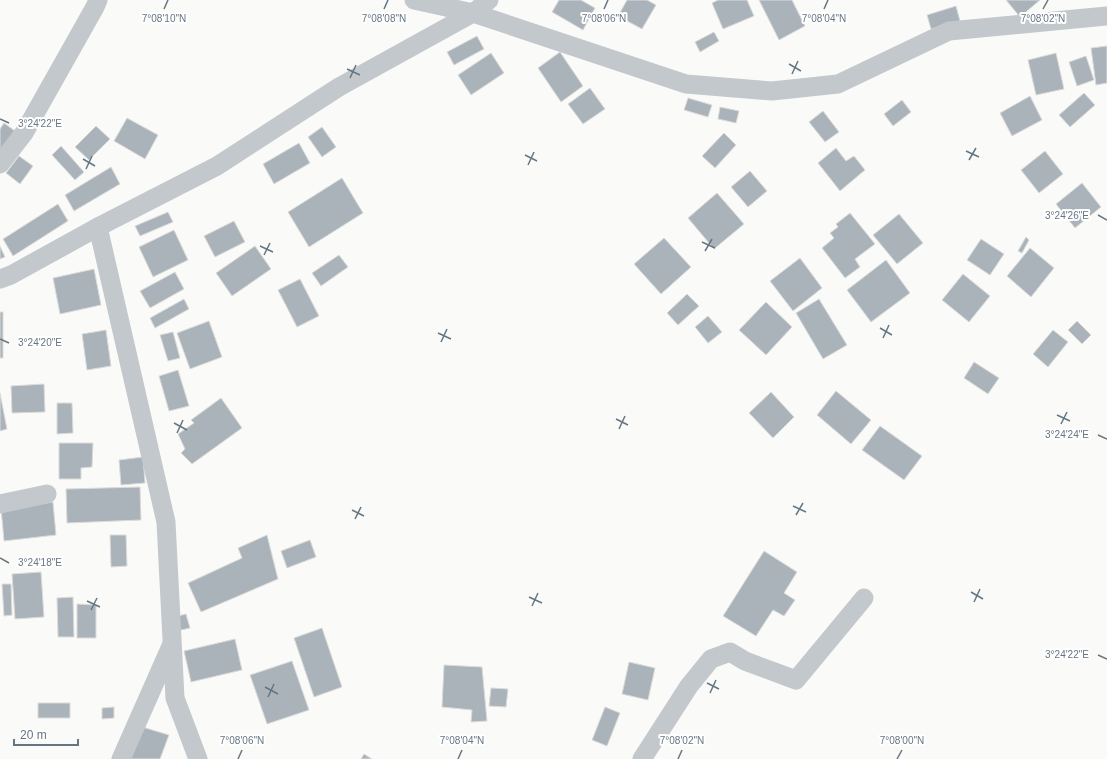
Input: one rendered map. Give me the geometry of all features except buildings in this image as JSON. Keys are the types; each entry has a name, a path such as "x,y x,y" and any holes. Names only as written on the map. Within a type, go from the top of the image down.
{"street":[{"path":"0,164 24,133 98,0"},
{"path":"414,0 473,13 686,84 772,91 838,84 949,32 1107,16"},
{"path":"0,279 11,275 98,227 217,166 339,87 473,13 489,0"},
{"path":"98,227 166,522 175,698 198,759"},
{"path":"0,504 47,494"},
{"path":"642,759 690,686 711,659 730,652 745,661 796,680 864,598"},
{"path":"121,759 172,643"}]}
